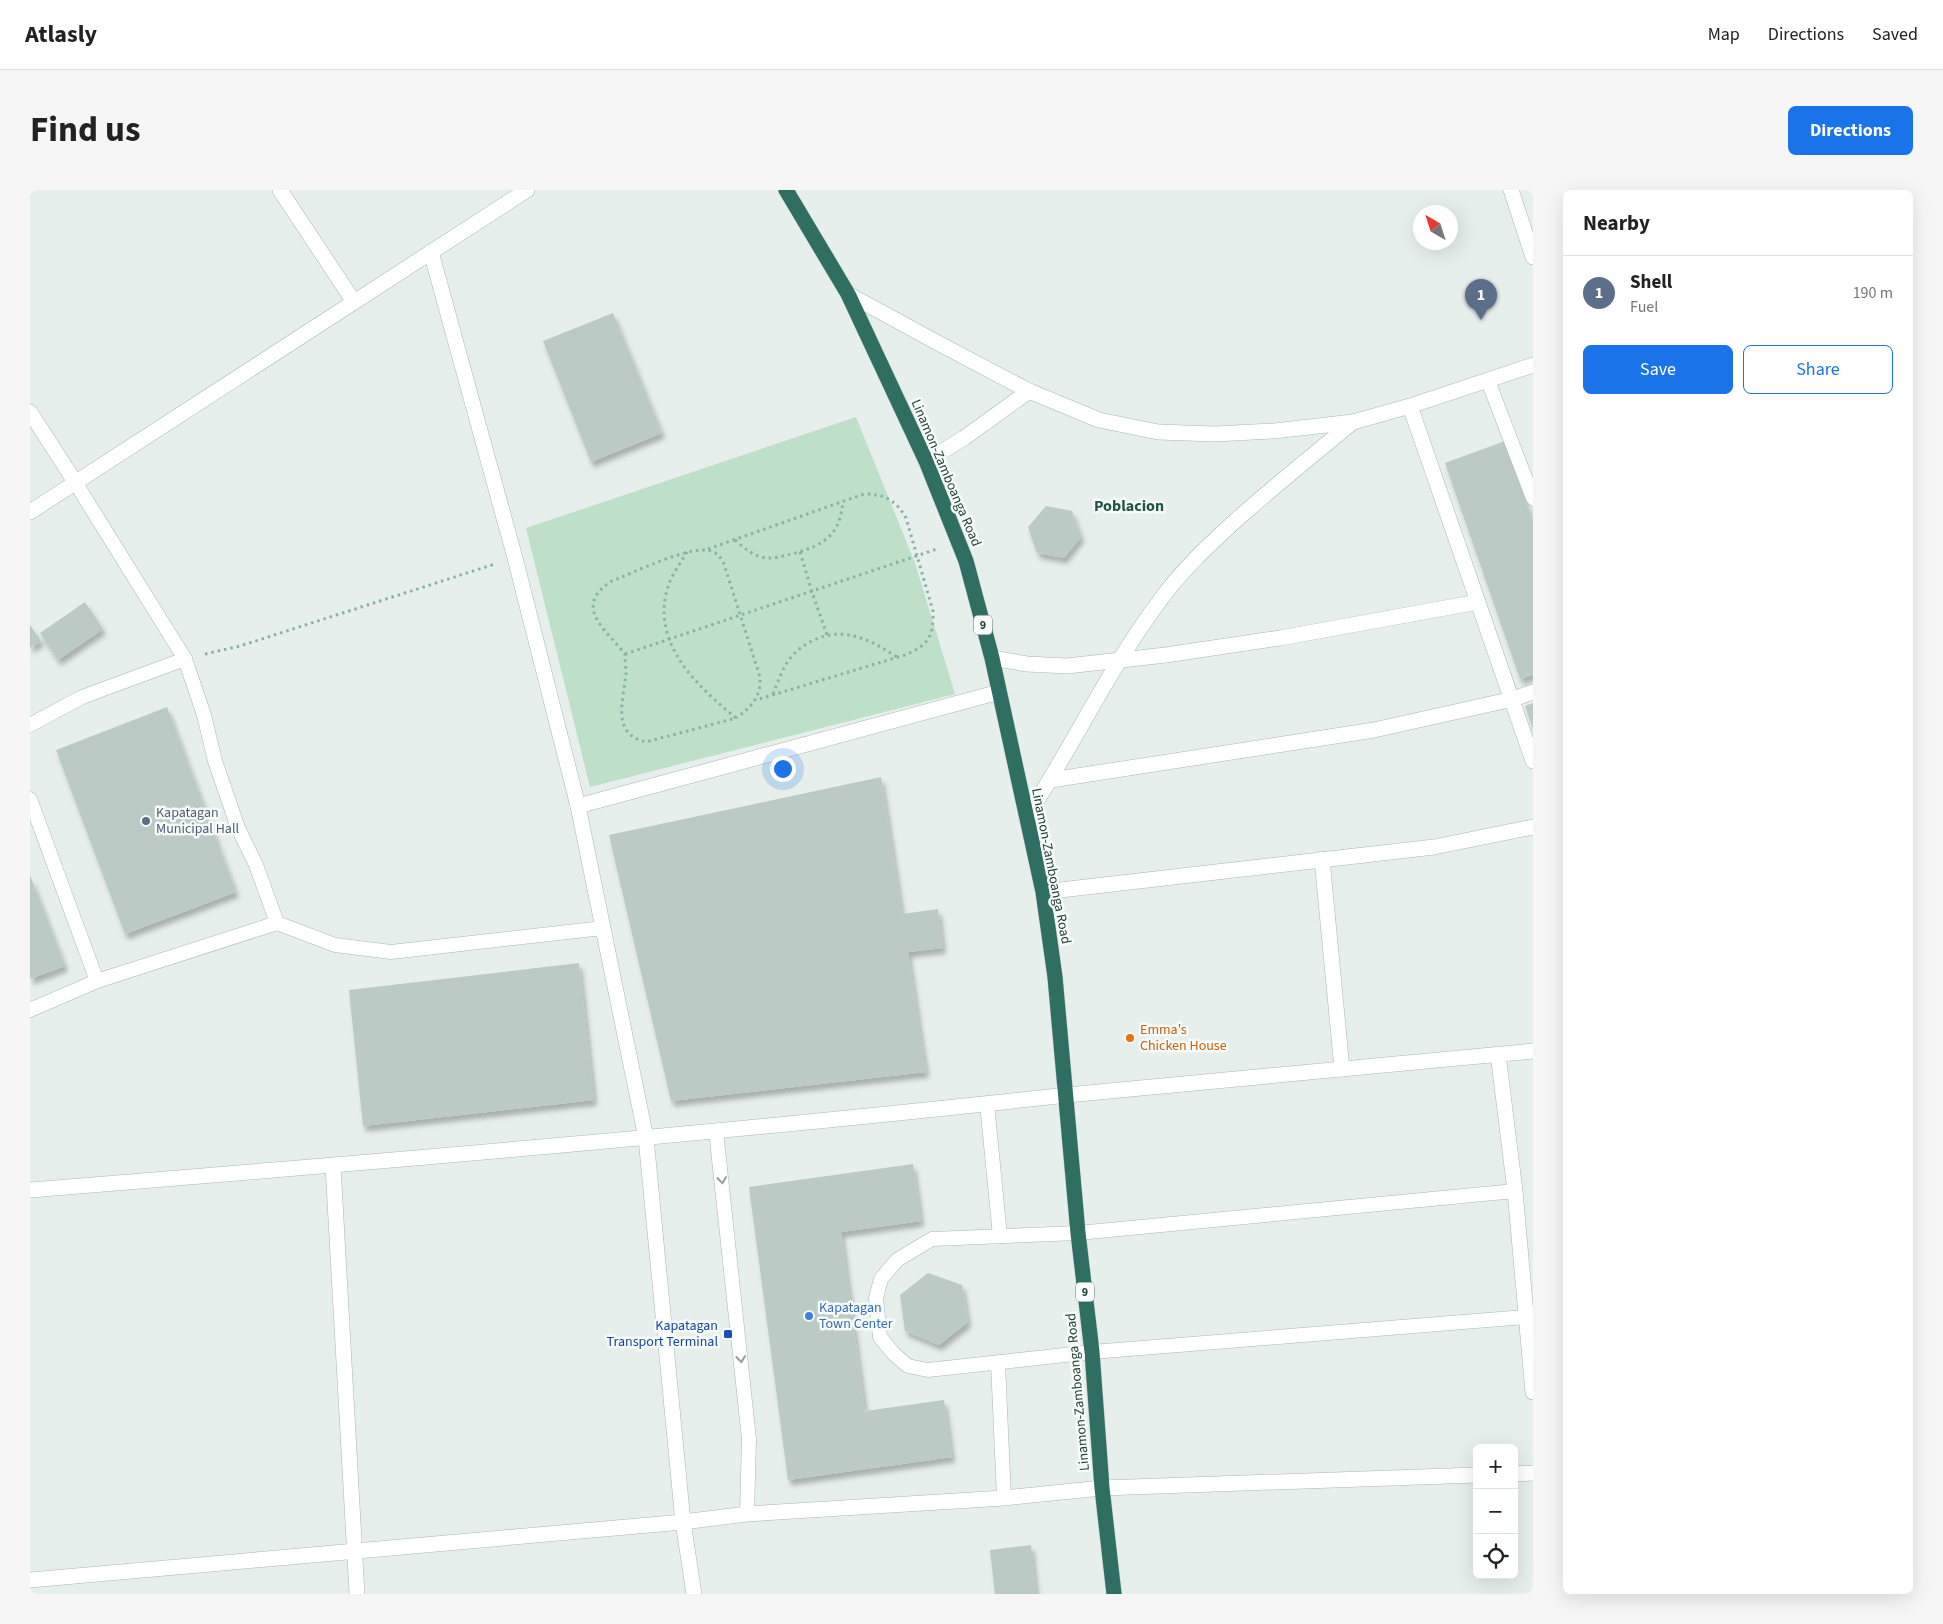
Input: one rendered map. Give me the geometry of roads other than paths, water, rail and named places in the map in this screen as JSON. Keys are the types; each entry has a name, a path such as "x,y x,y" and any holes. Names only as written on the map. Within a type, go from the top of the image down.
{"highway":[{"name":"Linamon-Zamboanga Road","path":"786,190 848,294 926,461 966,561 992,658 1043,892 1055,977 1078,1233 1092,1352 1102,1488 1114,1594"}],"street":[{"path":"280,190 354,302"},
{"path":"30,512 527,190"},
{"path":"1511,190 1533,257"},
{"path":"431,252 515,558 578,806 646,1138 683,1522 694,1594"},
{"path":"848,294 1029,391 1099,420 1158,432 1215,434 1274,431 1353,422 1410,406 1533,365"},
{"path":"926,461 964,438 1029,391"},
{"path":"1410,406 1533,761"},
{"path":"30,412 75,482"},
{"path":"1026,818 1051,780 1118,660 1162,597 1201,552 1265,494 1353,422"},
{"path":"992,658 1027,664 1067,666 1280,638 1478,602"},
{"path":"578,806 999,692"},
{"path":"1051,780 1374,730 1513,699 1533,692"},
{"path":"1043,892 1434,847 1533,827"},
{"path":"1322,859 1342,1069"},
{"path":"30,1190 333,1166 716,1132 1067,1095 1533,1051"},
{"path":"1498,1054 1515,1191 1533,1392"},
{"path":"333,1166 356,1594"},
{"path":"1518,1474 1533,1473"},
{"path":"30,1580 683,1522 747,1514 1004,1498 1102,1488 1473,1475"}],"lane":[{"path":"1488,381 1533,498"},
{"path":"75,482 185,659 204,715 215,762 238,828 256,865 277,923"},
{"path":"30,725 82,697 185,659"},
{"path":"30,799 96,982"},
{"path":"30,1010 96,982 277,923 335,945 391,952 603,928"},
{"path":"987,1104 1000,1236"},
{"path":"716,1132 750,1439 747,1514"},
{"path":"1515,1191 1078,1233 932,1239 897,1260 881,1279 876,1298 880,1337 894,1354 908,1366 928,1370 1092,1352 1525,1317"},
{"path":"998,1362 1004,1498"}],"place":[{"name":"Shell","path":"1481,320"},
{"name":"Kapatagan Municipal Hall","path":"146,821"},
{"name":"Emma's Chicken House","path":"1130,1038"},
{"name":"Kapatagan Town Center","path":"809,1316"},
{"name":"Kapatagan Transport Terminal","path":"728,1334"}],"district":[{"name":"Poblacion","path":"1129,506"}]}
